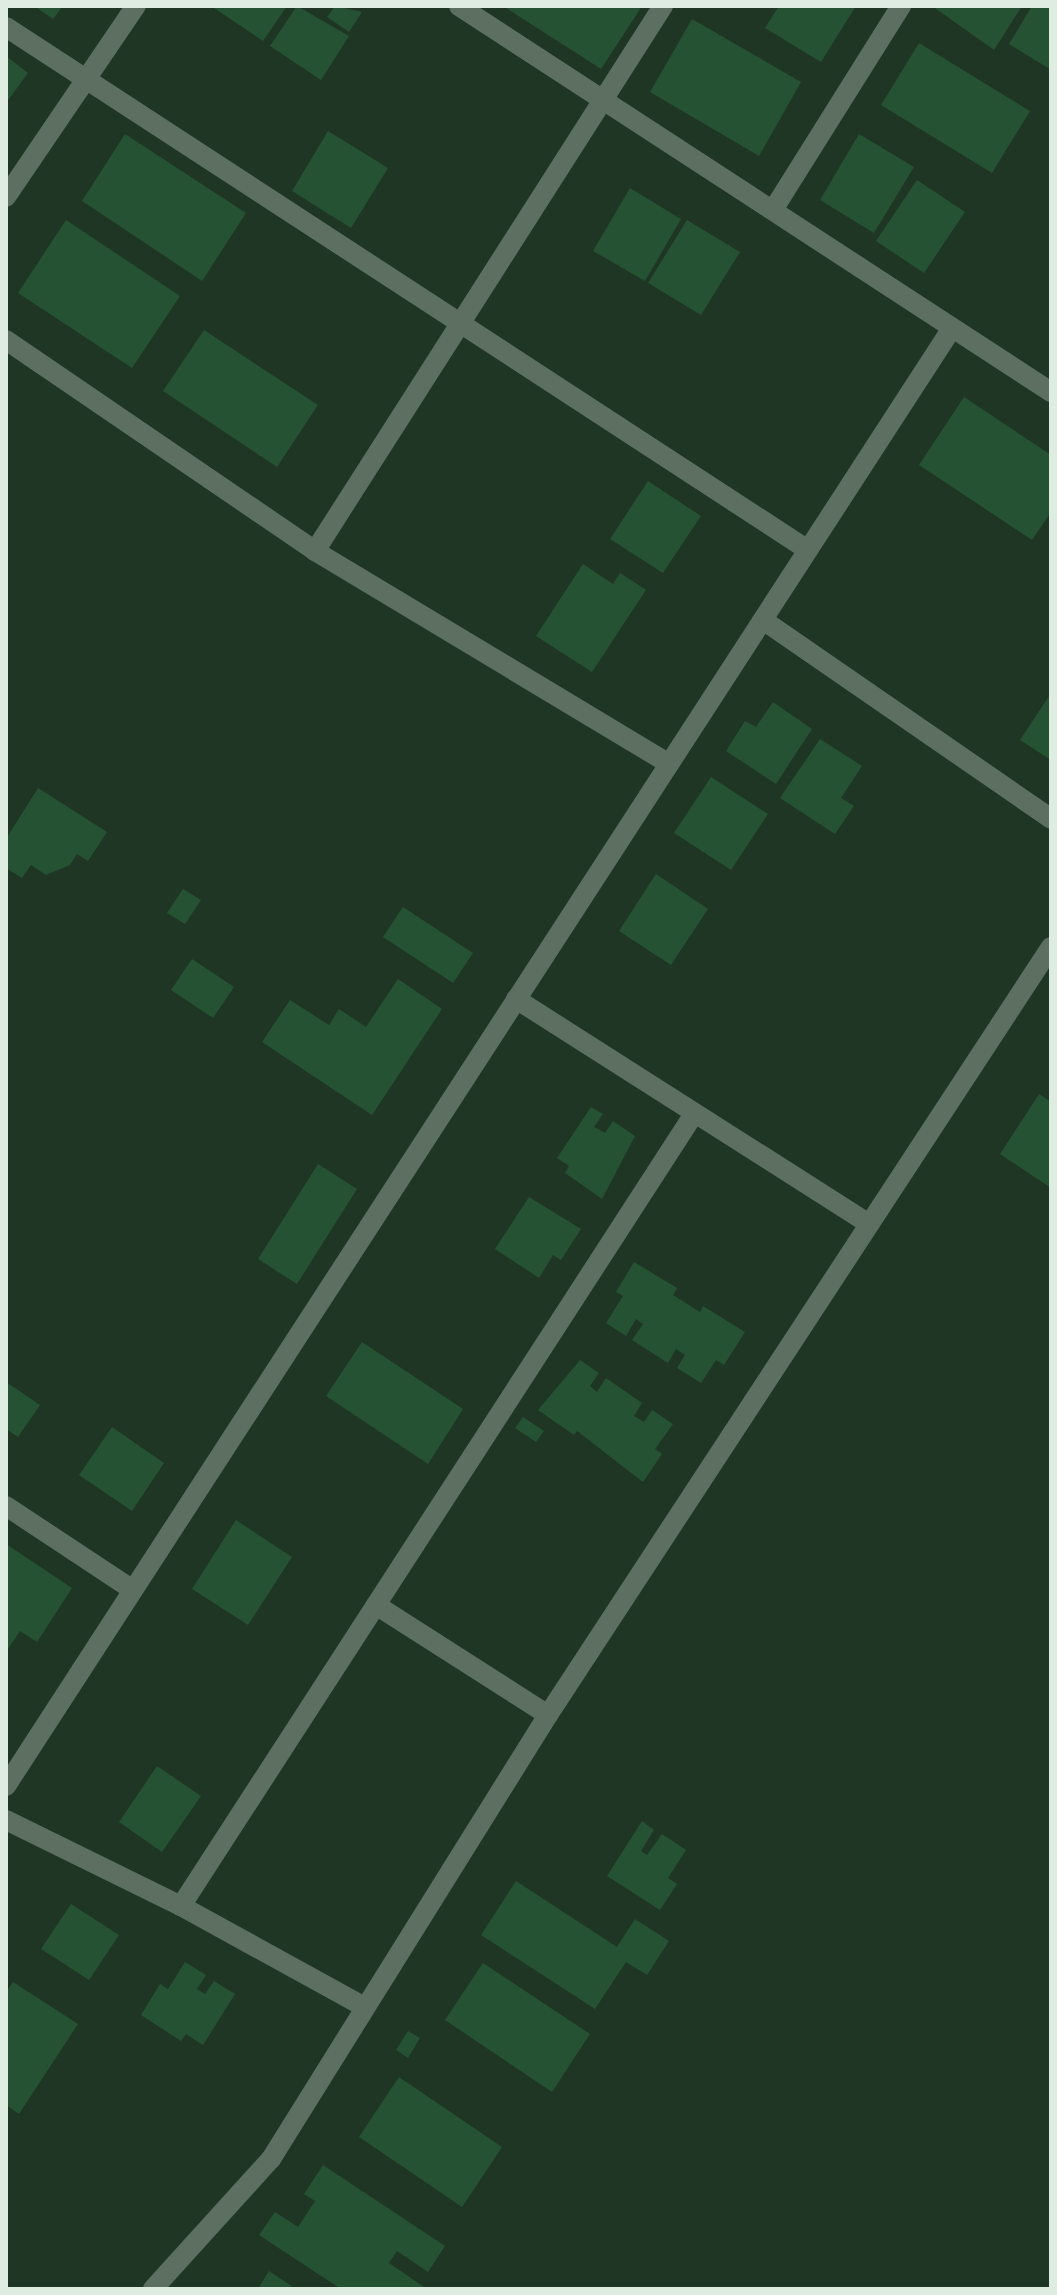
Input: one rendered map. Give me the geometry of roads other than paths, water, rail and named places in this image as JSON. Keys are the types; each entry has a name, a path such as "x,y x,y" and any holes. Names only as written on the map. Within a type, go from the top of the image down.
{"street":[{"path":"6,197 136,6"},
{"path":"459,6 1051,392"},
{"path":"315,551 663,6"},
{"path":"773,210 901,6"},
{"path":"6,27 808,550"},
{"path":"6,1786 952,328"},
{"path":"6,340 315,551 669,764"},
{"path":"763,620 1051,819"},
{"path":"153,2289 271,2159 548,1715 1051,947"},
{"path":"516,999 869,1224"},
{"path":"181,1906 694,1114"},
{"path":"6,1506 133,1590"},
{"path":"376,1605 548,1715"},
{"path":"6,1820 181,1906 365,2007"}]}
